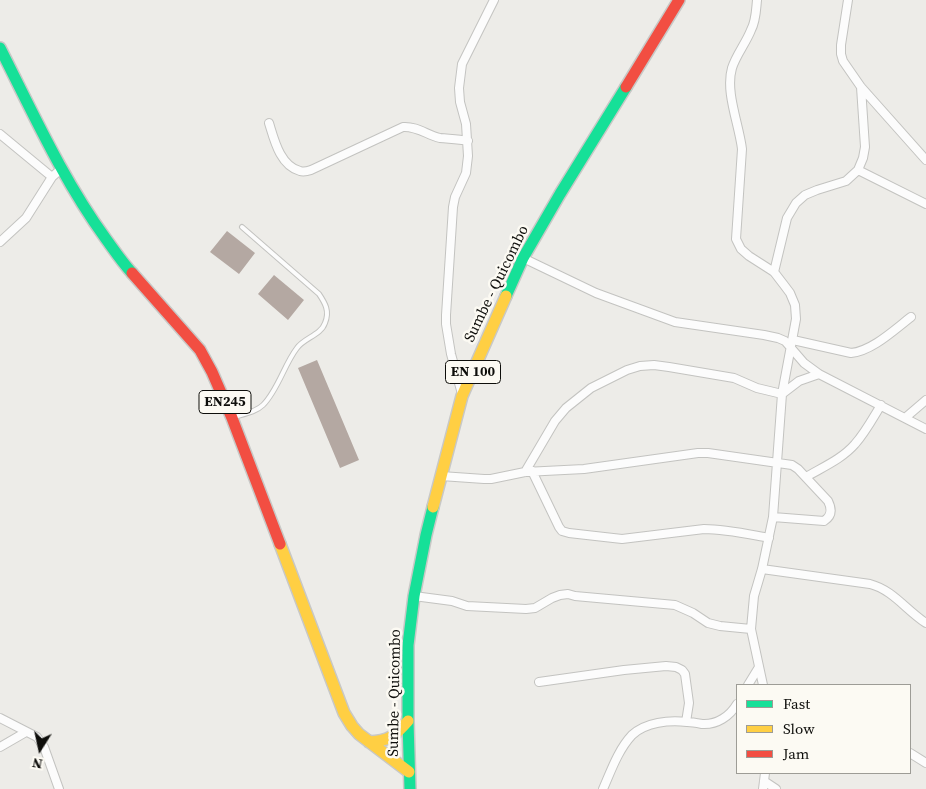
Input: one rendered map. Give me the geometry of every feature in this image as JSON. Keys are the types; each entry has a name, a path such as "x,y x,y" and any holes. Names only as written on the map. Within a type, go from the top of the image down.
{"main road":[{"name":"Sumbe - Quicombo","path":"410,789 408,645 414,596 426,535 462,396 523,258 679,0"},
{"name":"EN245","path":"0,48 4,65 77,197 125,265 200,350 212,372 232,418 344,713 352,726 369,742 409,772"},
{"path":"369,742 382,742 392,738 408,721"}],"street":[{"path":"462,396 451,354 446,314 453,207 455,197 466,173 468,156 466,124 460,102 459,88 462,64 494,0"},
{"path":"757,0 752,28 732,68 730,78 730,90 742,148 736,239 741,249 774,272 790,293 795,305 796,319 782,394 773,517 754,596 751,629 763,684"},
{"path":"848,0 840,54 843,61 861,87 926,160"},
{"path":"774,272 787,218 796,203 805,195 846,181 858,170 865,147 861,87"},
{"path":"269,123 277,149 288,164 300,171 311,170 402,127 415,128 440,138 456,138 468,141"},
{"path":"0,134 52,178"},
{"path":"0,242 26,218 52,178 61,169"},
{"path":"858,170 926,204"},
{"path":"523,258 596,293 675,322 764,335 792,344 850,353 868,349 911,317"},
{"path":"792,344 804,363 820,374 926,429"},
{"path":"528,471 555,421 566,408 591,388 627,370 640,366 669,366 734,378 757,388 782,394"},
{"path":"782,394 799,381 820,374"},
{"path":"905,418 926,400"},
{"path":"806,477 839,458 854,446 881,405"},
{"path":"441,476 484,480 528,471 584,469 703,452 792,465 828,501 831,513 829,518 824,521 773,517"},
{"path":"528,471 559,527 562,531 569,534 634,539 715,529 769,538"},
{"path":"762,569 879,586 888,591 926,623"},
{"path":"414,596 452,601 467,606 526,610 535,608 552,598 568,594 675,605 693,613 708,623 751,629"},
{"path":"539,682 624,670 666,666 676,667 685,674 689,703 686,722"},
{"path":"749,684 759,667"},
{"path":"602,789 622,746 634,733 649,725 661,722 715,723 725,718 736,706"},
{"path":"0,718 37,737 44,748 59,789"},
{"path":"0,747 26,732"},
{"path":"911,754 926,763"},
{"path":"764,785 776,789"}],"lane":[{"path":"232,418 254,411 262,406 296,349 322,329 325,324 327,311 325,303 319,294 242,227"}],"building":[{"path":"227,231 255,253 239,274 210,252"},
{"path":"274,275 304,300 288,320 258,294"},
{"path":"317,360 359,460 340,468 298,368"}],"traffic: fast":[{"path":"0,48 62,170 90,217 132,273"},
{"path":"506,296 523,258 626,87"},
{"path":"410,789 408,645 414,596 433,507"}],"traffic: slow":[{"path":"433,507 462,396 506,296"},
{"path":"280,544 344,713 359,734 409,772"},
{"path":"369,742 391,737 408,721"}],"traffic: jam":[{"path":"626,87 679,0"},
{"path":"132,273 200,350 232,418 280,544"}]}
